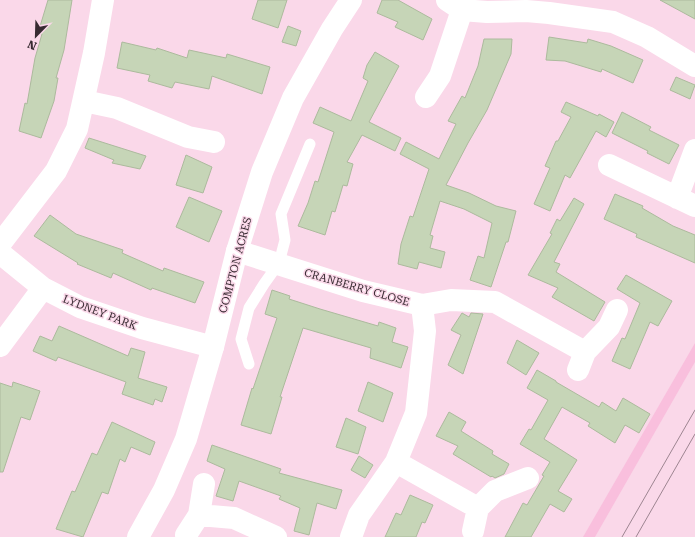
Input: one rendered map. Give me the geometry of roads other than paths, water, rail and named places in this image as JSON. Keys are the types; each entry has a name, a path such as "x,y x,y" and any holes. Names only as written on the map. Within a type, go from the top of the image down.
{"street":[{"path":"0,244 56,171 77,129 84,101 103,0"},
{"name":"COMPTON ACRES","path":"138,537 164,490 186,439 213,347 237,251 262,172 293,98 332,29 351,0"},
{"path":"426,97 440,76 454,5 487,12 527,6 549,12 613,22 647,37 695,66"},
{"path":"84,101 117,108 188,137 214,142"},
{"path":"609,165 686,202 695,150"},
{"name":"CRANBERRY CLOSE","path":"237,251 279,263 363,291 422,305 425,331 416,413 396,462 359,515 351,537"},
{"name":"LYDNEY PARK","path":"0,253 43,288 80,307 142,328 213,347"},
{"path":"0,346 43,288"},
{"path":"422,305 451,300 495,302 582,361 609,327 617,310"},
{"path":"396,462 478,508"},
{"path":"473,531 478,508 495,491 528,478"},
{"path":"186,535 199,515 204,484"},
{"path":"199,515 234,518 276,537"}],"lane":[{"path":"249,364 241,339 249,308 279,263 285,240 282,214 310,144"}],"tram line":[{"path":"622,537 695,410"},
{"path":"636,537 695,434"}]}
